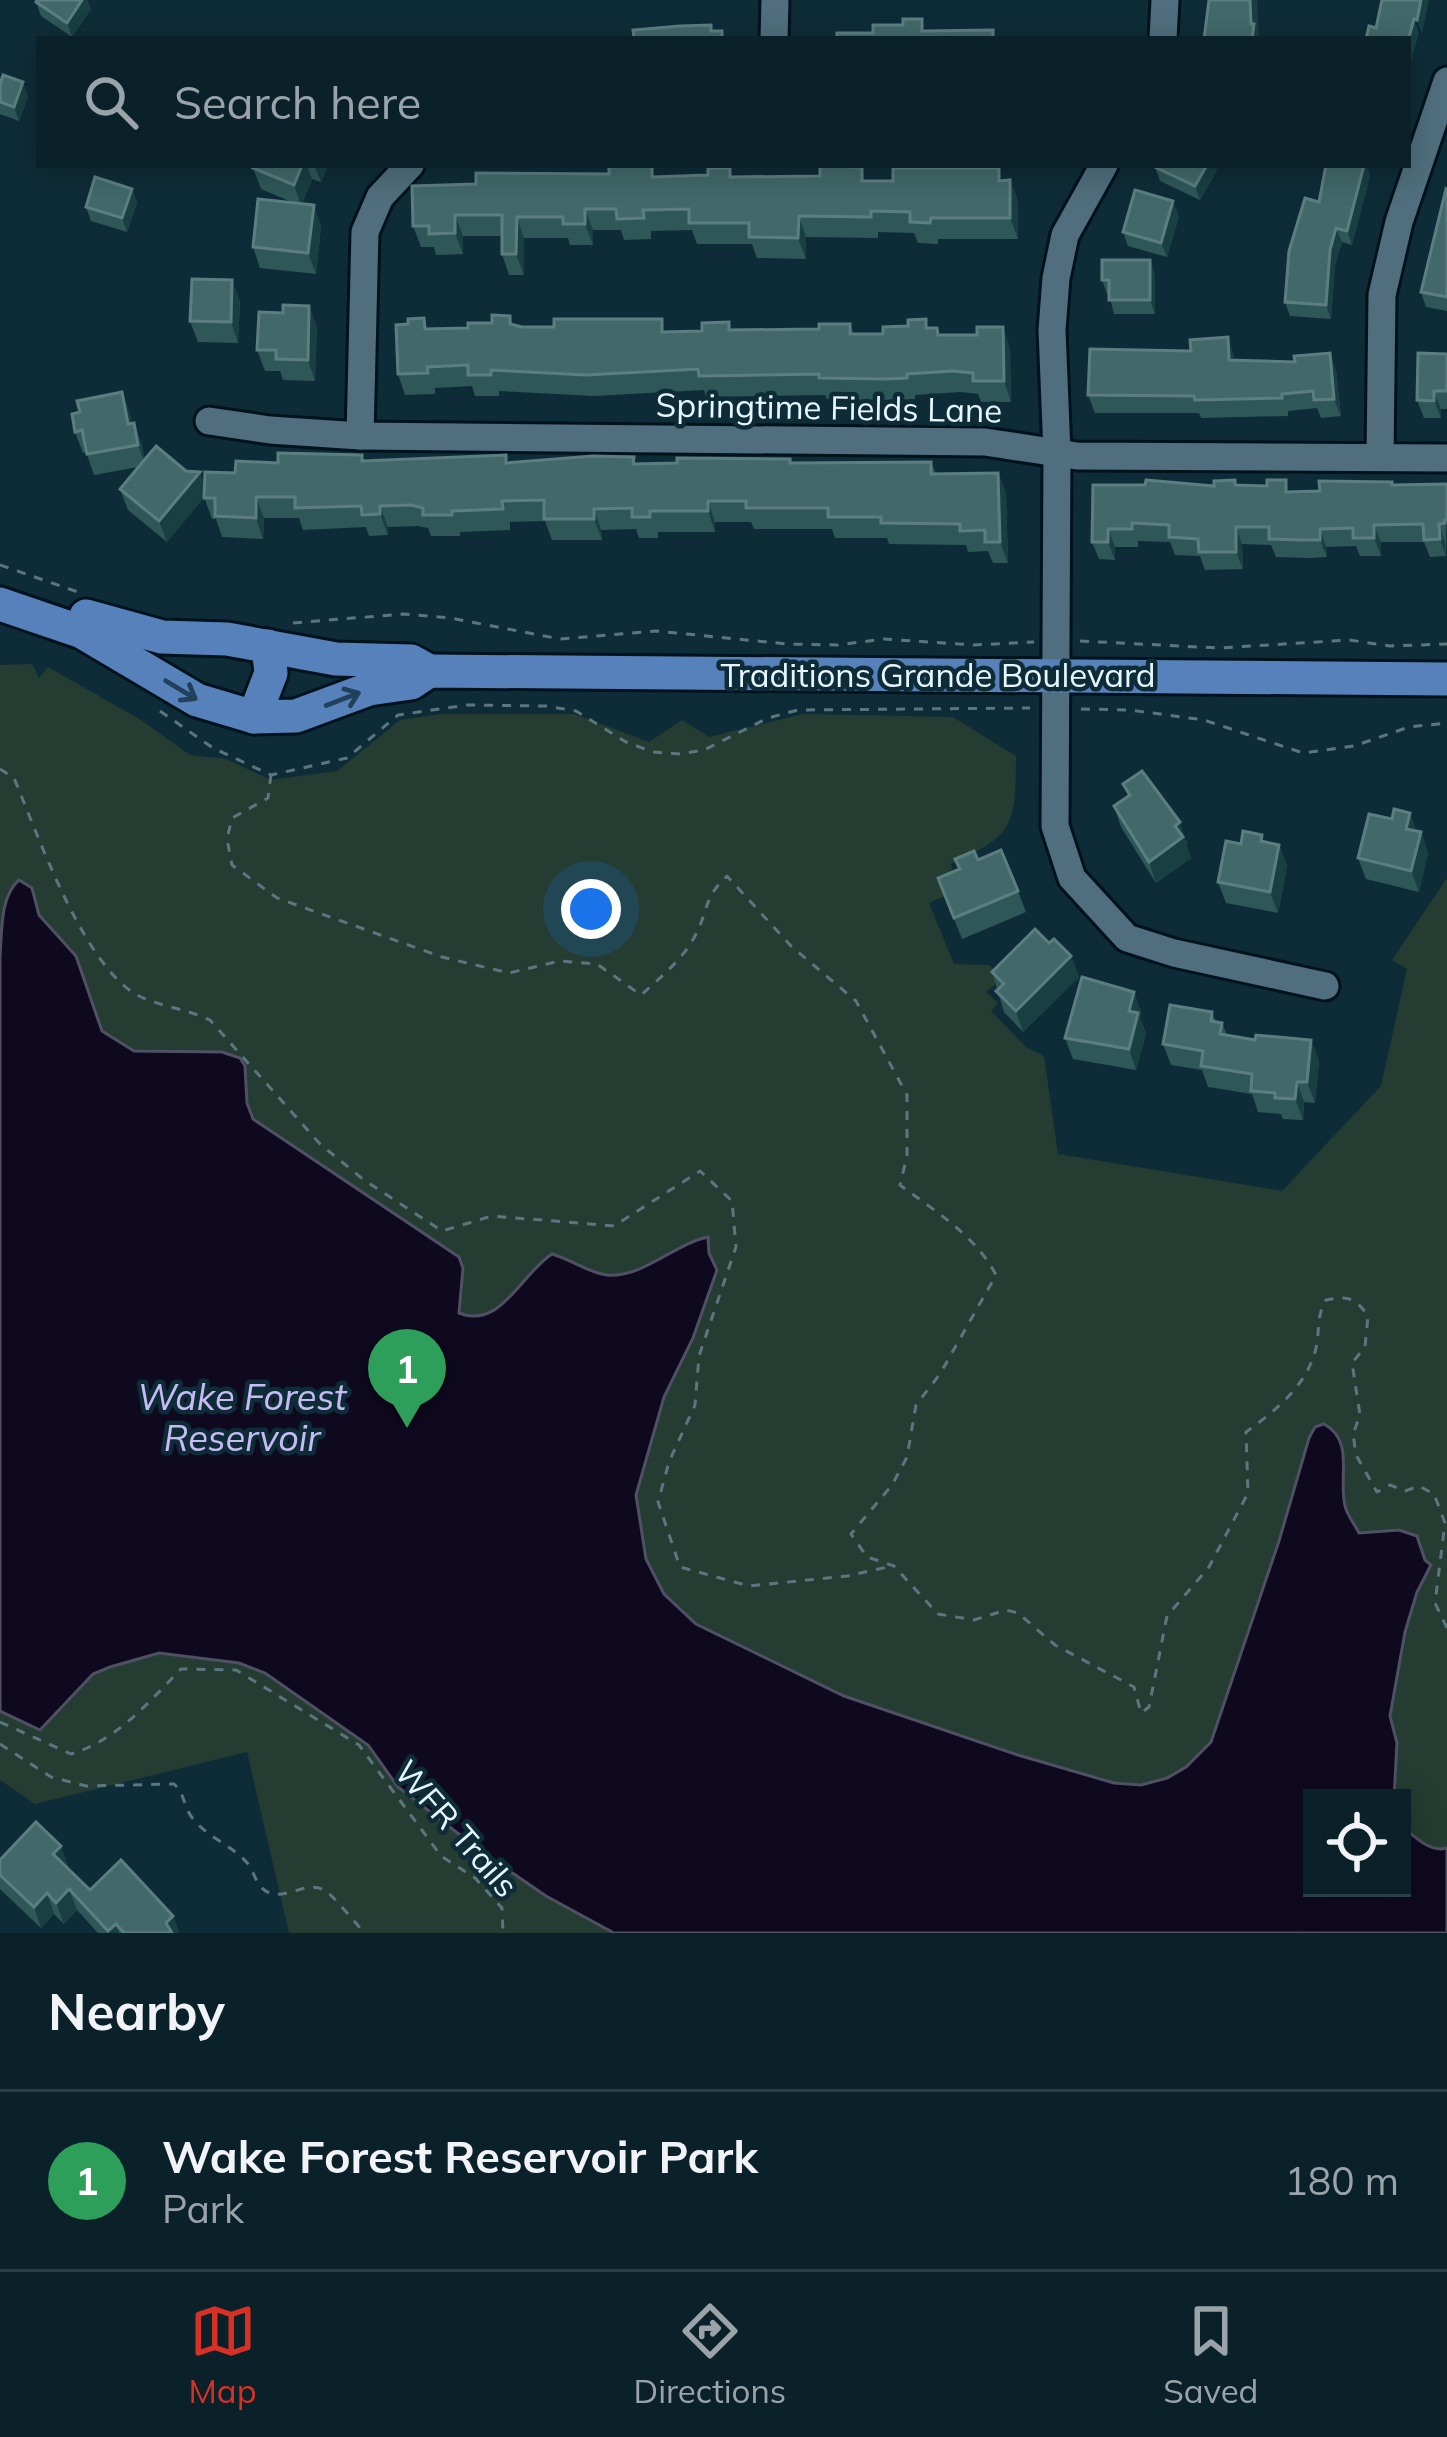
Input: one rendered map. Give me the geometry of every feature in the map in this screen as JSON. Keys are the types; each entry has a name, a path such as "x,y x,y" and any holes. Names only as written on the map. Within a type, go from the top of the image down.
{"main road":[{"name":"Traditions Grande Boulevard","path":"0,585 137,632 276,634 336,659 411,661 429,671 1447,679"},
{"name":"Traditions Grande Boulevard","path":"0,604 82,632 197,700 254,717 296,716 369,689 411,683 429,671"},
{"path":"254,717 271,674 276,634"}],"street":[{"path":"774,36 775,0"},
{"path":"1163,36 1165,0"},
{"path":"1380,458 1382,295 1400,222 1447,81"},
{"path":"360,436 365,232 380,197 407,168"},
{"path":"1095,168 1066,235 1055,278 1055,826 1072,878 1127,938 1325,986"},
{"name":"Springtime Fields Lane","path":"209,421 360,436 985,442 1077,457 1447,458"}],"path":[{"path":"0,565 96,598"},
{"path":"276,634 403,614 560,639 656,631 787,644 838,645 884,639 974,645 1035,642"},
{"path":"1070,641 1219,648 1348,640 1390,646 1447,644"},
{"path":"1038,708 798,710 768,718 704,750 680,754 653,752 626,742 576,711 546,706 467,706 398,715 347,758 271,775 268,798 232,818 227,839 232,865 277,898 442,957 509,973 560,961 597,964 640,995 671,968 695,936 709,892 728,876 791,946 856,1001 907,1095 907,1156 900,1185 960,1230 986,1255 996,1275 940,1374 916,1405 907,1457 892,1485 851,1534 867,1557 893,1566 938,1614 974,1620 1006,1610 1018,1613 1054,1646 1134,1687 1141,1713 1149,1707 1167,1616 1210,1567 1248,1493 1246,1432 1302,1381 1316,1349 1317,1315 1326,1300 1348,1296 1368,1316 1365,1346 1352,1363 1360,1415 1353,1434 1356,1455 1376,1492 1390,1485 1405,1491 1419,1486 1435,1494 1445,1523 1436,1603 1447,1628"},
{"path":"1070,709 1130,710 1204,720 1303,754 1354,746 1409,727 1447,723"},
{"path":"0,770 14,778 88,947 137,995 189,1009 210,1020 320,1144 364,1180 442,1231 492,1216 614,1226 700,1171 732,1201 736,1247 700,1356 695,1405 669,1462 658,1502 680,1567 749,1586 893,1566"},
{"name":"WFR Trails","path":"0,1722 71,1754 97,1746 181,1670 236,1670 359,1745 441,1856 475,1878 502,1908 503,1933"},
{"path":"0,1744 51,1777 86,1786 174,1784 183,1792 190,1816 237,1852 270,1894 301,1887 329,1892 364,1933"}],"green space":[{"path":"32,664 39,678 48,667 141,720 190,755 226,759 271,780 337,771 400,720 440,714 574,714 649,742 682,720 709,737 803,714 953,717 1016,756 1015,797 1008,825 1000,835 951,864 956,891 929,903 954,964 989,965 1002,979 986,992 998,1003 991,1011 1026,1047 1044,1056 1058,1154 1282,1191 1381,1086 1407,969 1392,960 1447,878 1447,1933 289,1933 247,1752 35,1804 0,1780 0,665"}],"water":[{"name":"Wake Forest Reservoir","path":"19,880 32,888 39,915 76,956 102,1031 134,1051 222,1052 240,1058 253,1119 459,1257 463,1268 459,1313 486,1314 498,1307 552,1254 600,1274 620,1275 708,1237 717,1270 693,1338 664,1397 636,1495 646,1559 664,1594 696,1624 844,1696 1114,1783 1141,1785 1167,1778 1211,1742 1309,1438 1315,1427 1324,1424 1334,1431 1344,1460 1345,1506 1359,1533 1399,1530 1417,1536 1431,1565 1405,1632 1390,1716 1397,1743 1394,1789 1303,1789 1303,1897 1411,1897 1411,1834 1428,1846 1447,1848 1447,1933 614,1933 546,1896 482,1852 398,1787 368,1745 265,1673 239,1663 159,1653 110,1667 93,1674 40,1730 0,1711 0,956 5,904"}],"building":[{"path":"37,0 82,0 67,23"},
{"path":"1209,0 1250,0 1252,36 1204,36"},
{"path":"1382,0 1421,0 1409,36 1367,36 1369,26 1376,28"},
{"path":"903,19 922,19 922,31 993,30 993,36 837,36 873,33 873,25 903,25"},
{"path":"711,25 711,31 722,31 722,36 634,36 633,30"},
{"path":"3,75 23,82 14,107 0,102"},
{"path":"253,168 301,168 294,185"},
{"path":"609,168 652,168 652,177 708,175 708,168 730,168 730,177 820,176 820,168 862,168 862,181 893,181 893,168 999,168 999,181 1010,180 1010,218 931,218 930,223 910,222 910,212 799,216 798,238 749,237 749,223 689,223 689,209 643,210 644,218 617,219 616,209 585,209 585,224 563,224 563,217 517,217 516,254 502,254 502,215 455,215 455,233 429,234 429,226 413,226 412,186 476,184 476,173 609,174"},
{"path":"1157,168 1205,168 1195,186"},
{"path":"1325,168 1363,168 1347,231 1336,228 1330,250 1326,305 1285,302 1289,251 1305,198 1319,202"},
{"path":"95,177 132,189 122,218 86,207"},
{"path":"1135,190 1173,201 1161,243 1123,232"},
{"path":"1447,190 1447,297 1421,292"},
{"path":"258,199 314,205 308,253 253,247"},
{"path":"1102,260 1150,260 1150,300 1109,300"},
{"path":"192,279 232,280 231,322 190,321"},
{"path":"283,305 309,306 308,360 276,359 276,350 257,350 259,312 283,313"},
{"path":"492,315 510,316 510,324 522,327 554,327 554,319 662,319 662,332 702,331 702,323 729,322 729,330 850,324 850,334 883,334 883,327 926,319 926,328 937,328 938,335 977,335 977,327 1003,327 1004,381 973,381 973,373 953,371 886,379 819,378 819,374 699,376 698,369 586,375 491,370 491,375 468,375 468,365 398,374 396,325 424,318 425,329 468,328 468,323 492,323"},
{"path":"1228,337 1229,360 1295,362 1294,356 1330,353 1334,399 1314,400 1313,391 1282,394 1282,398 1195,400 1194,396 1088,395 1090,349 1191,351 1190,340"},
{"path":"1418,353 1447,354 1447,391 1434,391 1434,401 1417,400"},
{"path":"122,392 138,445 87,454 82,430 75,432 72,414 80,412 77,401"},
{"path":"156,446 186,471 200,472 159,521 120,489"},
{"path":"278,453 362,455 362,461 506,455 506,463 593,456 634,457 633,464 677,463 677,458 931,462 931,474 998,473 1000,542 985,542 985,530 960,531 960,524 881,523 881,517 828,517 828,508 746,508 746,501 708,501 708,511 650,511 650,517 632,517 632,508 594,509 594,519 544,519 544,500 502,501 503,509 452,511 452,515 423,515 423,508 411,505 380,506 380,514 362,515 361,506 295,508 295,497 256,497 256,518 215,516 215,498 204,498 205,472 235,473 236,461 278,463"},
{"path":"1146,480 1214,486 1214,481 1235,480 1235,485 1267,486 1267,480 1286,480 1286,492 1320,491 1319,481 1447,484 1447,520 1439,524 1440,539 1424,540 1423,524 1374,525 1374,538 1353,538 1353,528 1320,529 1320,540 1269,539 1269,527 1236,527 1236,552 1199,552 1198,539 1169,537 1169,525 1132,523 1132,529 1108,529 1108,542 1092,542 1093,485 1145,485"},
{"path":"1142,771 1180,822 1175,826 1183,837 1149,862 1114,806 1130,795 1123,784"},
{"path":"1394,809 1410,813 1406,829 1421,832 1411,871 1358,858 1369,814 1392,819"},
{"path":"1243,831 1279,845 1270,892 1218,882 1226,841 1241,844"},
{"path":"1001,850 1018,891 954,918 938,878 960,869 955,859 974,851 978,860"},
{"path":"1035,929 1071,956 1016,1011 996,991 1004,984 992,972"},
{"path":"1082,977 1134,992 1129,1011 1138,1013 1129,1049 1065,1038"},
{"path":"1170,1005 1212,1012 1211,1021 1222,1023 1220,1034 1255,1040 1256,1035 1311,1040 1307,1082 1297,1082 1295,1099 1275,1098 1275,1093 1251,1091 1252,1074 1201,1066 1203,1051 1163,1044"},
{"path":"36,1822 61,1846 53,1854 90,1890 121,1860 173,1916 166,1923 172,1933 124,1933 116,1924 108,1931 69,1889 56,1903 47,1893 34,1907 0,1875 0,1860"}],"place":[{"name":"Wake Forest Reservoir Park","path":"407,1428"}]}
